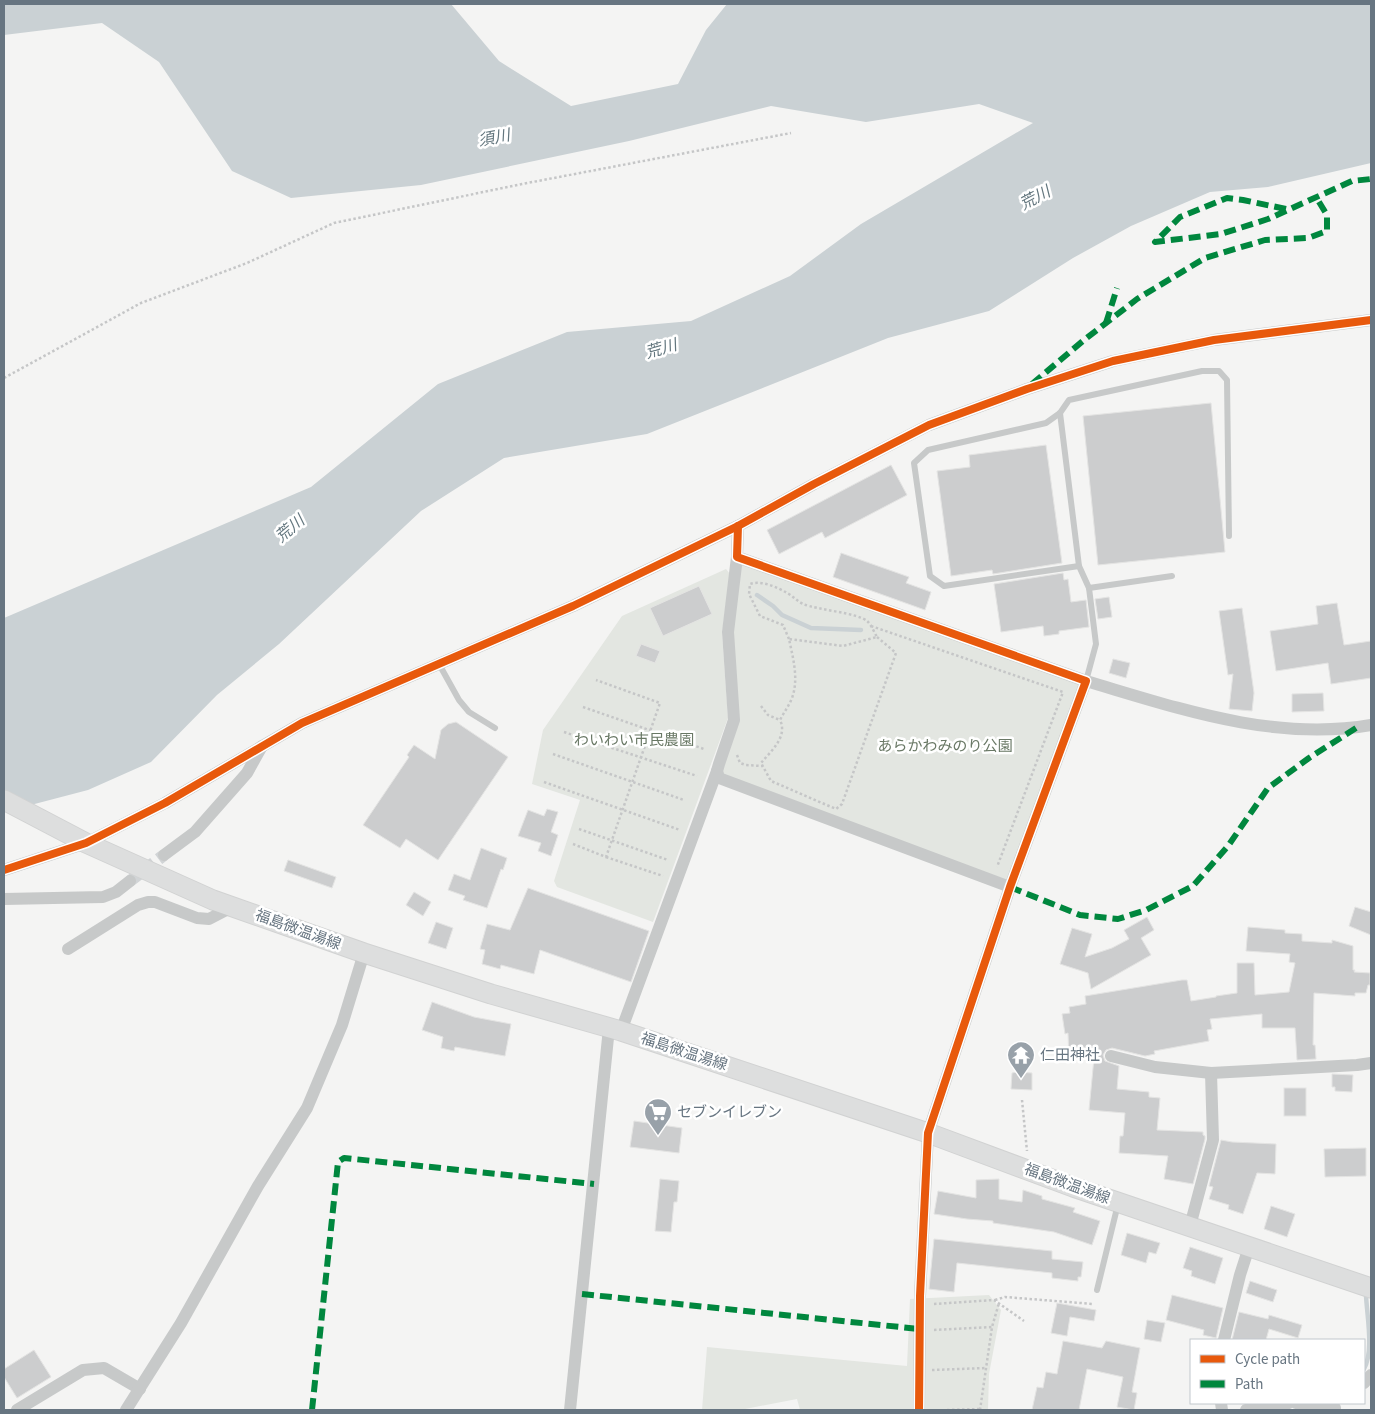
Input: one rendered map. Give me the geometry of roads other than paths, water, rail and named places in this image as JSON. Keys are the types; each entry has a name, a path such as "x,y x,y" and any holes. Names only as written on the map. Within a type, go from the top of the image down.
{"main road":[{"name":"福島微温湯線","path":"4,800 86,843 213,900 364,954 492,994 615,1029 928,1133 1118,1202 1371,1288"}],"street":[{"path":"4,870 86,843 165,803 302,723 573,606 738,526 814,484 929,425 1027,389 1113,361 1214,340 1371,320"},
{"path":"570,1410 615,1029 717,771 734,720 728,632 737,557 738,526"},
{"path":"737,557 1086,681 1211,717 1260,726 1301,730 1356,728 1371,725"},
{"path":"919,1410 919,1331 928,1133 1010,887 1086,681"},
{"path":"164,855 196,832 247,773 263,746"},
{"path":"717,771 719,778 735,785 1010,887"},
{"path":"4,899 103,897 116,892 130,881"},
{"path":"68,949 138,904 154,902 197,918 209,918 232,906"},
{"path":"126,1410 181,1323 258,1186 307,1108 342,1025 364,954"},
{"path":"1111,1056 1155,1067 1211,1072 1371,1063"},
{"path":"1190,1226 1213,1140 1211,1072"},
{"path":"1224,1339 1249,1247"},
{"path":"17,1410 83,1370 104,1368 140,1388"},
{"path":"1246,1410 1283,1404"},
{"path":"1306,1404 1336,1407"}],"lane":[{"path":"1079,566 944,586 930,576 914,463 928,450 1046,423 1060,413 1069,400 1202,371 1219,371 1227,380 1228,536"},
{"path":"1060,413 1079,566 1089,588 1096,644 1086,681"},
{"path":"1089,588 1172,576"},
{"path":"439,664 459,700 469,712 495,728"},
{"path":"1097,1290 1118,1202"}],"water":[{"path":"4,4 451,4 499,61 571,106 678,84 706,30 727,4 1371,4 1371,163 1268,187 1210,192 1131,226 1073,258 989,311 888,338 647,434 504,458 421,511 279,644 217,695 151,762 88,790 4,812 4,618 311,487 438,384 567,332 691,321 790,276 861,224 1033,123 979,104 866,122 771,106 629,141 421,185 291,198 232,171 159,62 102,23 4,35"}],"waterway":[{"path":"757,595 782,615 811,628 861,630"},
{"path":"1365,1367 1369,1353 1366,1295 1368,1293"}],"tunnel":[{"path":"130,881 164,855"}],"place":[{"name":"仁田神社","path":"1021,1079"},
{"name":"セブンイレブン","path":"658,1136"}],"water label":[{"name":"須川","path":"494,138"},
{"name":"荒川","path":"1035,198"},
{"name":"荒川","path":"661,349"},
{"name":"荒川","path":"290,529"}],"park label":[{"name":"わいわい市民農園","path":"634,740"},
{"name":"あらかわみのり公園","path":"945,746"}]}
